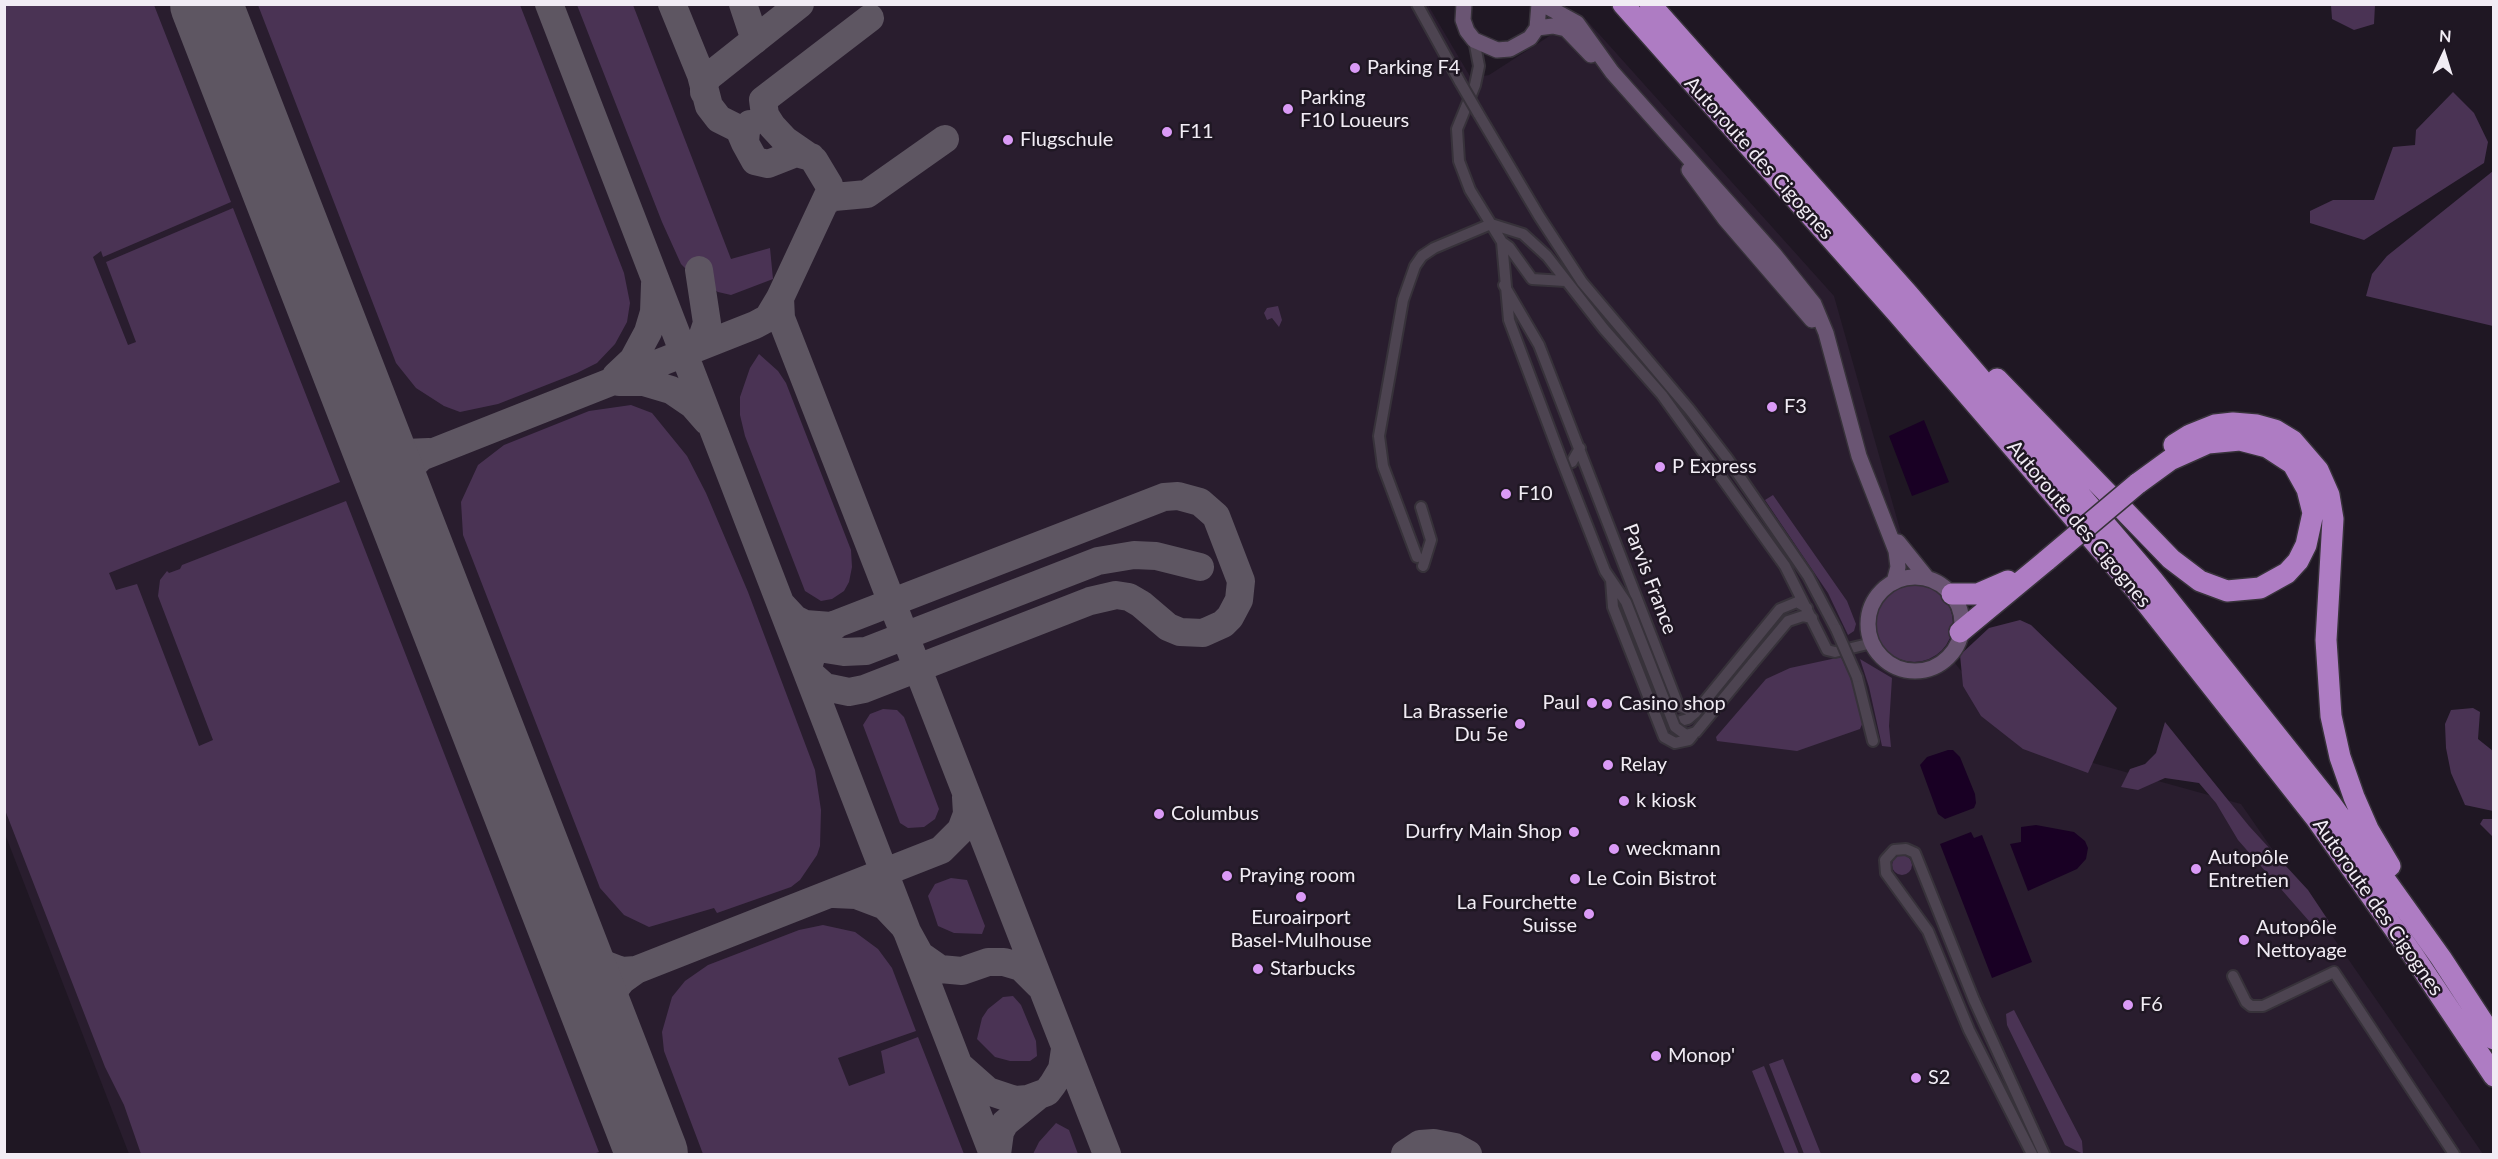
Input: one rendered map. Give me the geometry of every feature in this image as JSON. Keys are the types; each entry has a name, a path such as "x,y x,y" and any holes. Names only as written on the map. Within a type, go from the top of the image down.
{"highway":[{"name":"Autoroute des Cigognes","path":"1623,4 1898,314 2136,590 2315,817 2414,954 2493,1076"},
{"name":"Autoroute des Cigognes","path":"1650,4 1908,294 2160,589 2331,804 2441,958 2493,1039"},
{"path":"1908,294 1956,337 2171,559 2200,581 2227,591 2260,588 2287,573 2298,561 2306,545 2313,513 2307,489 2293,464 2267,447 2240,441 2208,443 2170,460 2134,481"},
{"path":"1960,632 2190,435 2215,425 2233,423 2258,425 2281,434 2299,446 2318,470 2329,495 2333,519 2326,654 2329,699 2337,743 2354,796 2368,829 2412,903 2441,958"},
{"path":"1953,594 1987,592 2045,558"}],"street":[{"path":"1417,4 1539,216 1582,282 1727,458 1808,576 1836,629 1857,676 1873,741"},
{"path":"1474,40 1497,50 1510,49 1530,38 1537,28 1540,4 1577,23 1612,72"},
{"path":"1462,6 1463,20 1474,40 1479,66 1475,85 1462,112 1456,147 1470,190 1502,242 1509,247 1532,279 1565,281"},
{"path":"1537,28 1553,26 1566,29 1612,72 1774,254 1814,304 1822,321 1859,456 1888,526 1898,559 1894,582"},
{"path":"1665,132 1686,167 1750,248 1811,317 1832,359"},
{"path":"1421,507 1431,540 1420,562 1383,466 1379,436 1403,300 1415,266 1422,256 1434,248 1491,224 1522,234 1547,256 1565,281 1662,395 1785,566 1827,650 1835,652 1872,644"},
{"path":"1502,242 1504,285 1509,320 1605,571 1626,602 1675,727 1686,735 1696,732 1788,621 1809,613"},
{"path":"1750,248 1774,254"},
{"name":"Parvis France","path":"1504,285 1539,345 1678,705 1695,713"},
{"path":"1572,462 1580,448"},
{"path":"1888,526 1910,560 1926,578"},
{"path":"1905,578 1926,578 1940,583 1953,594 1960,613 1959,641 1944,661 1921,671 1906,671 1892,666 1880,657 1872,644 1868,621 1875,598 1894,582 1905,578"},
{"path":"1677,722 1688,719 1695,713 1780,609 1797,602 1809,613"},
{"path":"2032,1155 1969,1030 1928,931 1886,873 1885,860 1894,850 1906,849 1915,853 1974,1000 2044,1155"},
{"path":"2233,976 2246,1002 2251,1006 2263,1006 2334,972 2454,1155"}],"shaded area":[{"path":"5,4 154,5 231,202 103,257 101,251 93,257 128,345 136,342 106,262 233,208 340,482 109,573 116,590 137,584 199,746 213,740 158,596 160,580 167,571 169,573 180,569 182,565 346,501 599,1152 593,1154 141,1154 124,1105 105,1067 5,810"},
{"path":"5,5 1428,5 1471,78 1489,75 1582,15 1834,296 1927,625 1958,667 2021,743 2241,804 2483,1154 129,1154 5,834"},
{"path":"258,5 520,5 624,273 630,303 627,322 615,344 597,363 498,404 460,412 444,406 416,388 396,363"},
{"path":"577,5 633,5 731,259 770,248 773,279 731,295 718,292 692,275 681,264 662,222"},
{"path":"2331,5 2375,5 2374,24 2354,30 2332,19"},
{"path":"2453,92 2474,113 2488,142 2484,163 2364,240 2310,223 2310,211 2333,200 2374,200 2393,147 2415,145 2416,130"},
{"path":"2493,171 2493,326 2366,296 2372,274 2387,256"},
{"path":"1278,306 1282,320 1279,327 1272,318 1267,320 1264,313 1267,308"},
{"path":"759,354 778,371 786,383 851,550 852,567 849,582 844,591 832,599 821,601 805,591 745,436 740,415 740,397 750,368"},
{"path":"631,405 652,413 687,456 706,493 748,592 815,770 821,810 820,846 817,855 800,880 791,887 717,913 714,908 649,927 624,915 600,888 463,535 461,502 478,465 504,445 589,411"},
{"path":"1924,420 1949,482 1912,496 1889,436"},
{"path":"1773,495 1847,601 1856,624 1854,631 1848,635 1828,593 1765,500"},
{"path":"1914,584 1929,587 1942,595 1950,608 1953,623 1950,638 1942,651 1929,659 1914,662 1899,659 1886,651 1878,638 1875,623 1878,608 1886,595 1899,587"},
{"path":"2020,620 2031,625 2117,708 2088,773 2023,749 1981,716 1963,686 1960,655 1989,628"},
{"path":"1841,657 1852,681 1863,722 1860,729 1797,751 1717,741 1716,737 1766,679 1790,668"},
{"path":"1860,659 1892,678 1889,726 1891,747 1882,746 1869,687"},
{"path":"2473,708 2480,712 2478,739 2493,751 2493,811 2465,805 2451,773 2446,748 2445,724 2451,710"},
{"path":"883,709 897,710 904,717 939,809 935,819 924,827 908,828 900,823 863,725 870,714"},
{"path":"2165,722 2249,826 2308,890 2330,923 2316,929 2238,840 2216,803 2199,783 2165,778 2138,790 2121,787 2130,769 2145,764 2156,753"},
{"path":"1953,750 1960,757 1975,794 1976,803 1974,808 1945,819 1938,814 1920,765 1927,757"},
{"path":"2483,819 2493,819 2493,837 2480,824"},
{"path":"2036,825 2074,832 2085,841 2088,848 2086,859 2077,869 2028,891 2010,844 2021,842 2021,827"},
{"path":"1971,832 1974,838 1982,835 2032,962 1992,978 1940,844"},
{"path":"1898,855 1906,855 1912,861 1912,869 1906,875 1898,875 1892,869 1892,861"},
{"path":"951,878 967,880 985,926 982,934 954,933 938,926 928,896 935,884"},
{"path":"823,925 855,932 878,949 892,968 916,1031 838,1058 849,1086 885,1073 881,1051 918,1037 964,1154 703,1154 664,1051 662,1032 672,997 685,981 708,965 799,930"},
{"path":"1013,996 1021,1005 1036,1041 1037,1056 1030,1061 1010,1061 995,1057 977,1039 982,1018 988,1009 1003,997"},
{"path":"2014,1010 2082,1141 2083,1154 2065,1145 2007,1025 2006,1014"},
{"path":"1783,1059 1821,1154 1804,1154 1769,1064"},
{"path":"1764,1066 1799,1154 1785,1154 1752,1071"},
{"path":"1056,1123 1069,1130 1078,1154 1033,1154 1039,1142"}],"taxiway":[{"path":"549,4 993,1154"},
{"path":"672,4 701,75 709,106 719,119 739,129 745,143"},
{"path":"743,4 755,40"},
{"path":"704,92 704,85 708,77 800,4"},
{"path":"411,533 402,502 403,488 411,467 421,457 768,318 780,298 830,191 829,185 814,160 785,140 772,126 765,115 763,100 870,18"},
{"path":"750,124 746,130 745,143 755,161 768,164 796,153 811,157"},
{"path":"826,201 834,197 867,194 945,139"},
{"path":"686,352 702,338 707,323 699,270"},
{"path":"616,376 633,360 648,332 654,312 655,284"},
{"path":"780,298 781,318 1107,1154"},
{"path":"619,382 644,382 671,390 693,405 707,421"},
{"path":"360,403 374,432 384,443 405,453 429,452"},
{"path":"781,604 795,619 805,624 831,626 1164,497 1178,496 1200,502 1216,516 1241,581 1239,600 1230,617 1223,624 1203,633 1180,632 1168,627 1141,604 1129,597 1116,595 1090,601 864,689 849,692 825,687 807,671 815,644 822,635 837,624"},
{"path":"800,634 825,649 844,652 866,651 1098,561 1134,555 1156,556 1200,567"},
{"path":"636,970 941,850 961,830 967,814 966,797"},
{"path":"834,894 856,895 885,906 904,926 920,955 940,969 962,971 988,962 1004,962 1021,967 1039,985"},
{"path":"564,929 588,958 622,971 636,970 622,980 607,999 604,1012 607,1039"},
{"path":"962,1068 988,1091 1015,1100 1028,1099 1047,1092 1053,1084 1062,1069 1065,1049"},
{"path":"997,1154 1000,1132 1005,1123 1038,1096"},
{"path":"1405,1154 1420,1144 1434,1143 1455,1147 1468,1154"}],"runway":[{"path":"206,4 652,1154"}],"place":[{"name":"Parking F4","path":"1355,68"},
{"name":"Parking F10 Loueurs","path":"1288,109"},
{"name":"F11","path":"1167,132"},
{"name":"Flugschule","path":"1008,140"},
{"name":"F3","path":"1772,407"},
{"name":"P Express","path":"1660,467"},
{"name":"F10","path":"1506,494"},
{"name":"Paul","path":"1592,703"},
{"name":"Casino shop","path":"1607,704"},
{"name":"La Brasserie Du 5e","path":"1520,724"},
{"name":"Relay","path":"1608,765"},
{"name":"k kiosk","path":"1624,801"},
{"name":"Columbus","path":"1159,814"},
{"name":"Durfry Main Shop","path":"1574,832"},
{"name":"weckmann","path":"1614,849"},
{"name":"Autopôle Entretien","path":"2196,869"},
{"name":"Praying room","path":"1227,876"},
{"name":"Le Coin Bistrot","path":"1575,879"},
{"name":"Euroairport Basel-Mulhouse","path":"1301,897"},
{"name":"La Fourchette Suisse","path":"1589,914"},
{"name":"Autopôle Nettoyage","path":"2244,940"},
{"name":"Starbucks","path":"1258,969"},
{"name":"F6","path":"2128,1005"},
{"name":"Monop'","path":"1656,1056"},
{"name":"S2","path":"1916,1078"}]}
